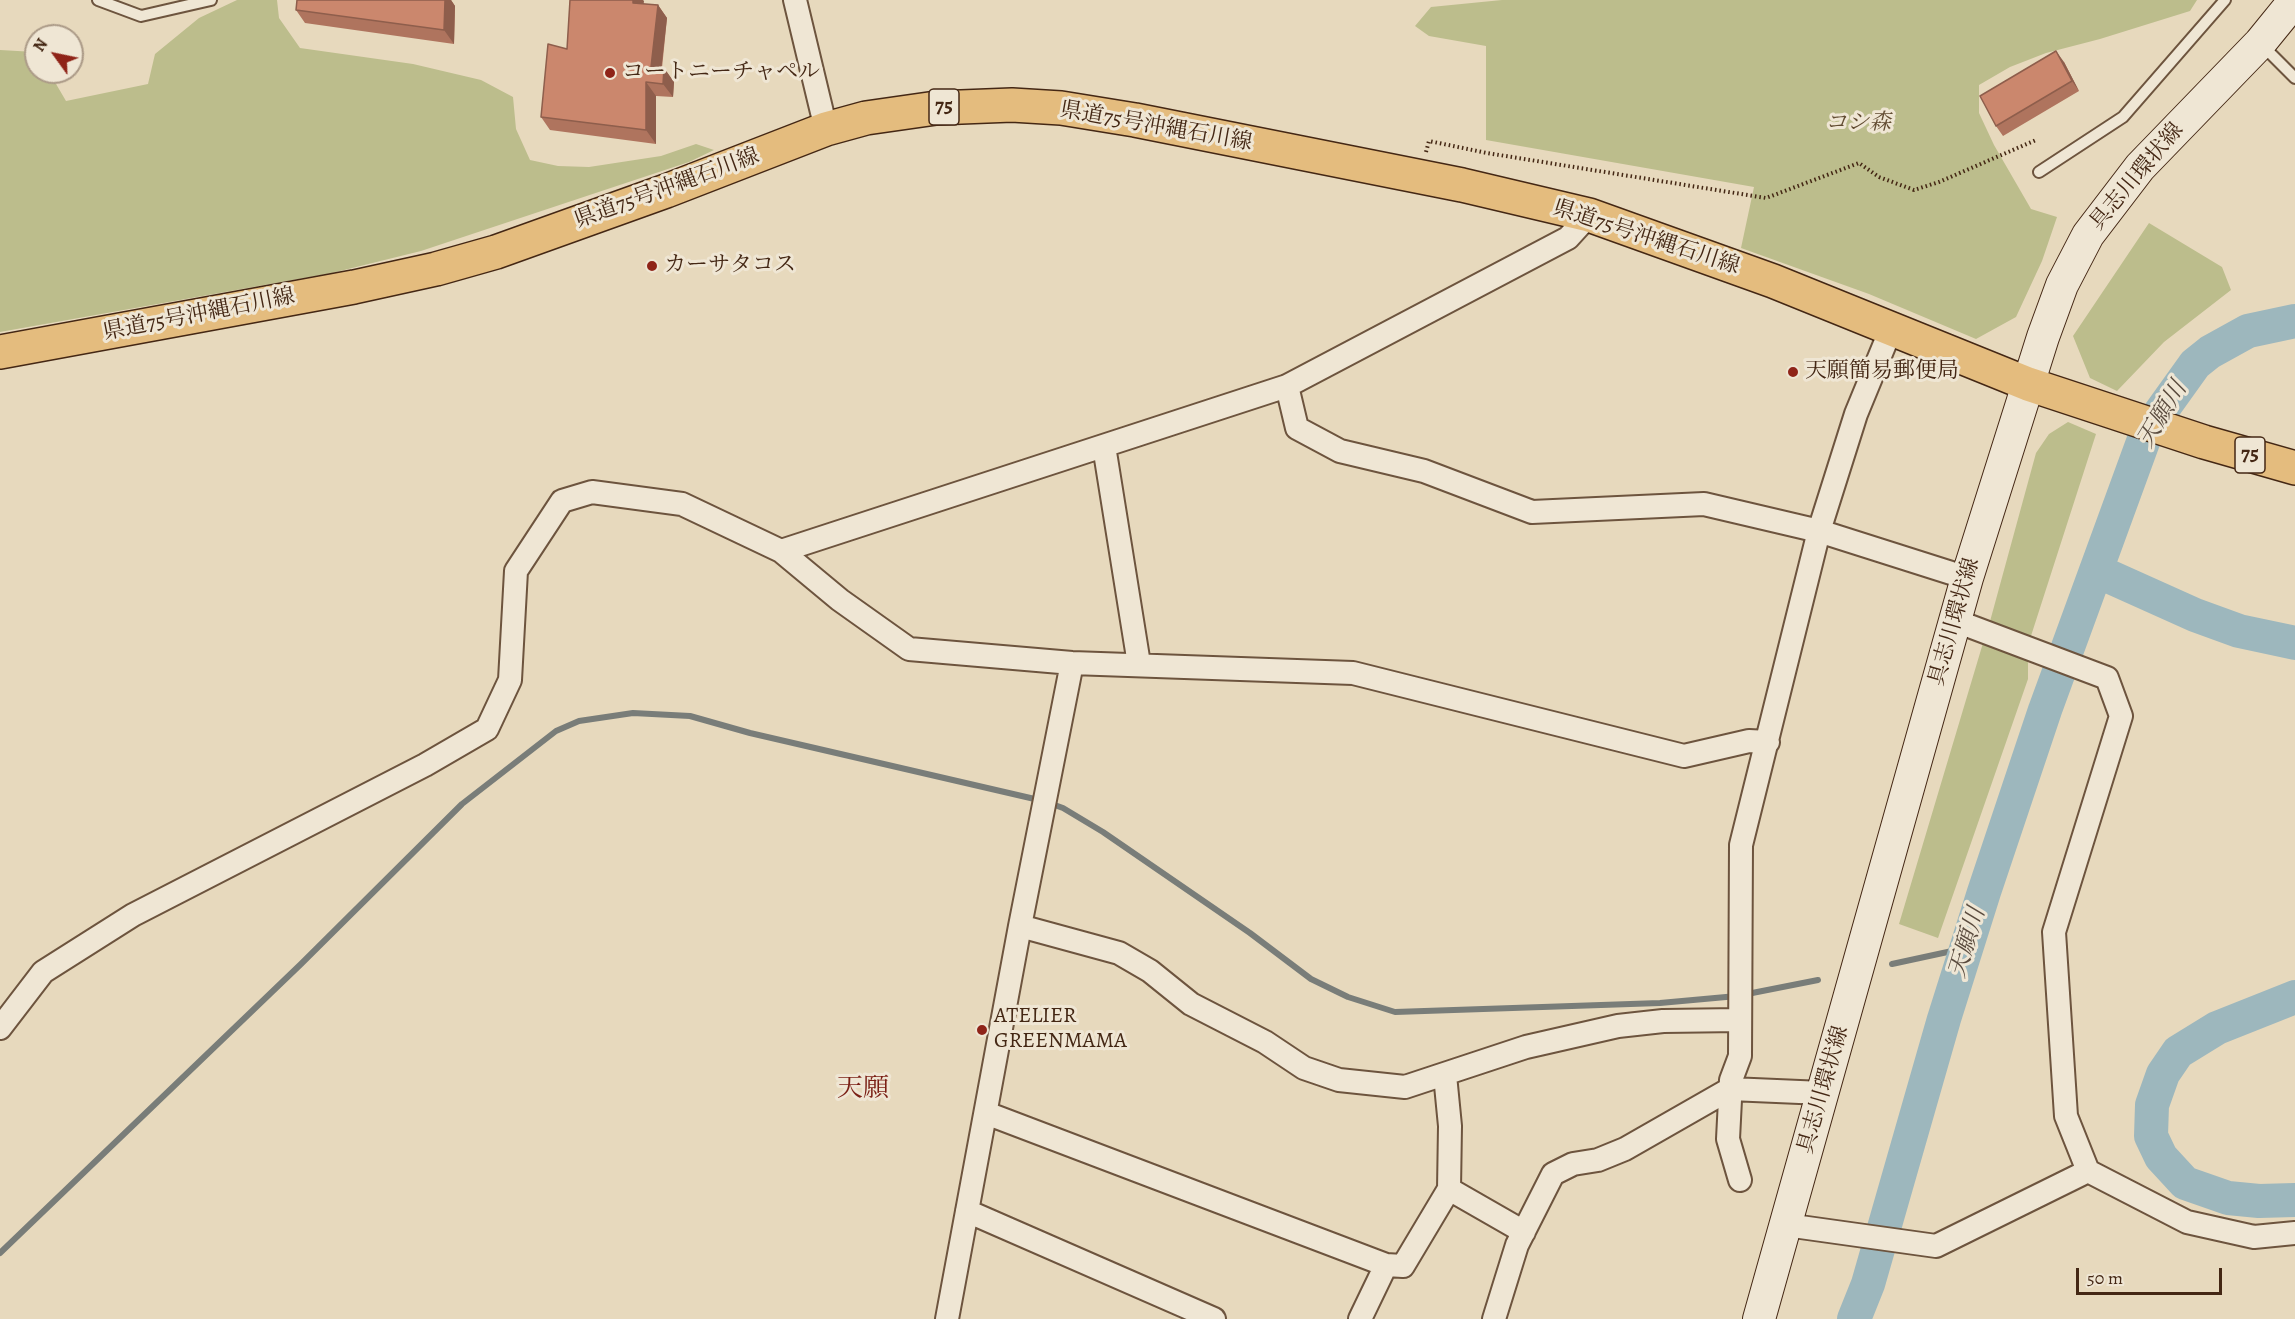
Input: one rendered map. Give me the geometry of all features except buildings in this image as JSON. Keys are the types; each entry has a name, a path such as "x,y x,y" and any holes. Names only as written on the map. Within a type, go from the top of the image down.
{"main road":[{"name":"具志川環状線","path":"1759,1319 1967,578 2028,384 2062,285 2088,235 2140,167 2260,43 2295,0"},
{"name":"県道75号沖縄石川線","path":"0,352 354,287 436,269 496,252 666,191 826,129 866,118 936,108 1012,105 1061,108 1135,120 1418,176 1589,215 1773,281 2028,384 2204,442 2295,468"}],"street":[{"path":"795,0 826,129"},
{"path":"781,551 1287,386 1568,238 1589,215"},
{"path":"1740,1180 1728,1139 1731,1080 1740,1056 1741,845 1819,531 1856,414 1892,329"},
{"path":"1287,386 1296,428 1340,452 1424,471 1532,512 1704,504 1819,531 1967,578"},
{"path":"1104,446 1139,664"},
{"path":"0,1028 43,972 133,915 425,765 487,729 510,680 516,571 562,501 592,492 682,504 781,551 840,600 909,649 1072,663 1353,672 1684,756 1749,741 1768,742"},
{"path":"1956,621 2107,678 2121,716 2054,932 2066,1116 2088,1172 2187,1222 2254,1237 2295,1233"},
{"path":"946,1319 1072,663"},
{"path":"1020,926 1119,953 1149,971 1191,1004 1265,1042 1304,1068 1339,1080 1405,1087 1526,1047 1618,1026 1663,1021 1740,1020"},
{"path":"986,1113 1386,1265 1403,1266 1449,1189 1450,1126 1445,1075"},
{"path":"1494,1319 1517,1245 1553,1174 1573,1164 1598,1160 1624,1149 1730,1089 1823,1093"},
{"path":"1786,1225 1936,1246 2088,1172"},
{"path":"1449,1189 1524,1232"},
{"path":"967,1211 1214,1319"},
{"path":"1359,1319 1386,1265"}],"lane":[{"path":"98,0 141,16 211,0"},
{"path":"2039,172 2123,117 2225,0"},
{"path":"2260,43 2295,78"}],"path":[{"path":"1418,176 1429,141 1487,153 1766,198 1859,163 1879,177 1914,190 1939,182 2036,140"}],"green space":[{"path":"237,0 277,0 279,18 300,48 413,64 481,80 513,97 516,129 530,160 558,166 589,167 661,156 696,144 714,150 689,162 421,251 332,273 0,332 0,50 24,51 24,84 56,84 66,101 148,84 155,54 199,18"},
{"name":"コシ森","path":"1502,0 2197,0 2190,11 2046,53 2010,67 1979,85 1979,113 1994,145 2031,209 2057,217 2042,261 2016,317 1976,339 1869,294 1741,248 1754,187 1486,140 1486,46 1429,36 1415,26 1431,7"},
{"path":"2149,223 2222,267 2231,290 2164,342 2117,391 2090,378 2073,336"},
{"path":"2068,422 2096,434 2030,639 1989,625 2036,453 2049,434"},
{"path":"1983,643 2028,659 2028,679 1938,938 1899,924"}],"waterway":[{"name":"天願川","path":"1854,1319 1868,1284 1944,1019 1984,892 2045,710 2147,431 2195,364 2210,352 2248,331 2295,321"},
{"name":"天願川","path":"2097,571 2195,615 2239,631 2295,643"},
{"path":"0,1253 301,964 462,804 556,731 579,721 633,713 690,716 750,733 1039,800"},
{"path":"1049,803 1063,808 1103,832 1250,933 1311,979 1348,997 1395,1012 1660,1003 1737,996 1818,980"},
{"path":"1892,964 1966,948"},
{"name":"天願川","path":"2295,997 2217,1028 2178,1052 2163,1074 2152,1105 2151,1136 2161,1157 2185,1183 2228,1198 2259,1201 2295,1200"}],"place":[{"name":"コートニーチャペル","path":"610,73"},
{"name":"カーサタコス","path":"652,266"},
{"name":"天願簡易郵便局","path":"1793,372"},
{"name":"ATELIER GREENMAMA","path":"982,1030"}],"district":[{"name":"天願","path":"863,1090"}]}
